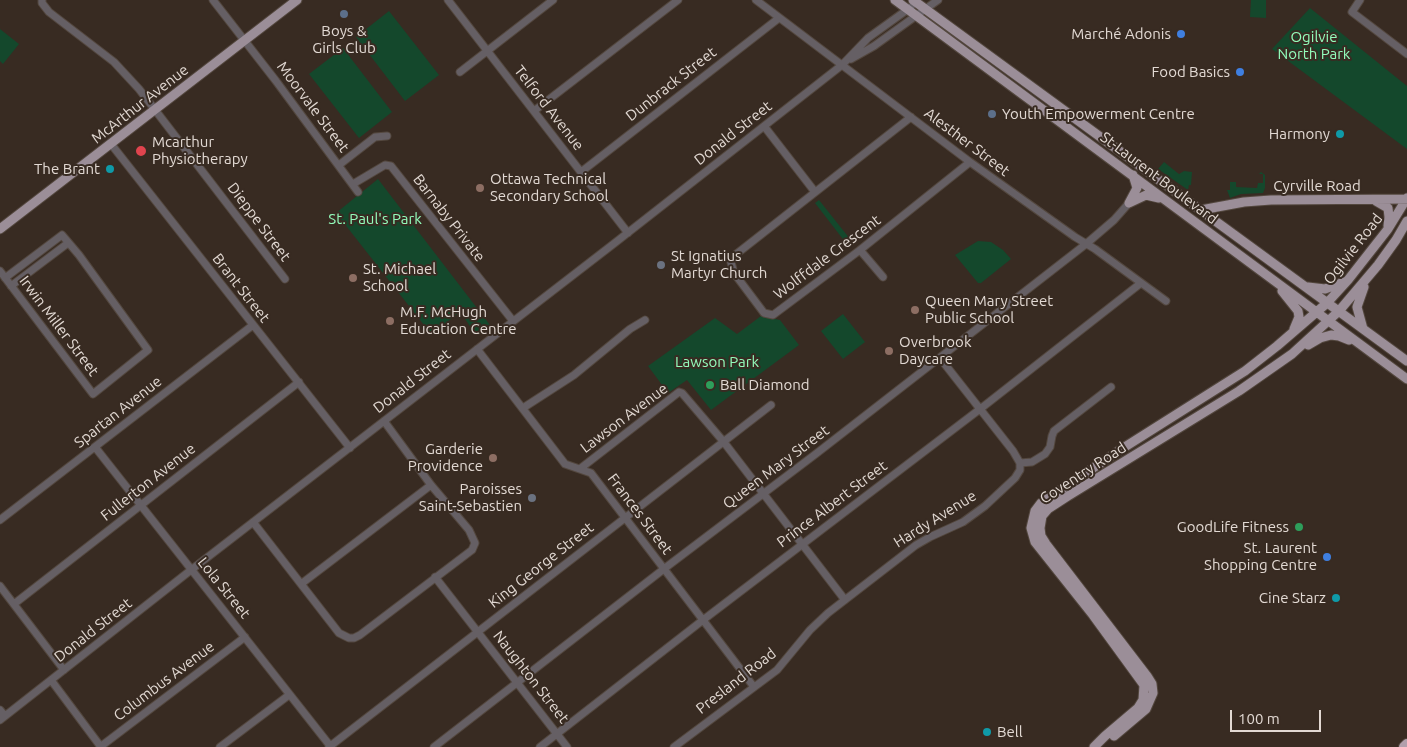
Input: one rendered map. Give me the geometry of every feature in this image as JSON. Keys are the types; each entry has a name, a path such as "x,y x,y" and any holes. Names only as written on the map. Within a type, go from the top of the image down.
{"highway":[{"path":"1404,747 1407,744"}],"main road":[{"name":"McArthur Avenue","path":"0,230 298,0"},
{"name":"St-Laurent Boulevard","path":"895,0 1407,379"},
{"name":"St-Laurent Boulevard","path":"916,1 1407,361"},
{"path":"1130,203 1137,188 1132,174"},
{"path":"1130,203 1149,195 1162,199"},
{"name":"Cyrville Road","path":"1201,210 1244,202 1271,200 1407,199"},
{"name":"Ogilvie Road","path":"1317,312 1348,280 1388,229 1407,199"},
{"path":"1373,200 1388,208 1390,217 1388,229"},
{"path":"1202,228 1225,210 1228,205"},
{"name":"Ogilvie Road","path":"1329,321 1371,274 1396,240 1407,221"},
{"path":"1363,329 1358,314 1358,302 1371,274"},
{"path":"1271,278 1299,314 1296,328 1277,346"},
{"path":"1305,286 1325,290 1348,280"},
{"name":"Coventry Road","path":"1096,745 1138,708 1143,700 1144,685 1097,620 1035,542 1031,528 1035,511 1042,503 1120,450 1245,371 1317,312"},
{"name":"Coventry Road","path":"1096,745 1108,740 1146,709 1153,693 1152,684 1046,544 1040,528 1042,516 1048,509 1060,501 1239,391 1292,354 1329,321"},
{"path":"1292,354 1320,338 1331,335 1358,343"}],"street":[{"name":"Dieppe Street","path":"42,0 42,3 49,12 119,66 139,88 285,279"},
{"name":"Moorvale Street","path":"213,0 358,192"},
{"name":"Telford Avenue","path":"448,0 628,233"},
{"path":"460,72 553,0"},
{"path":"534,111 678,0"},
{"name":"Alesther Street","path":"756,0 970,162 1166,301"},
{"name":"Donald Street","path":"2,716 628,233 842,65 874,46 938,0"},
{"path":"1360,0 1352,12 1407,54"},
{"name":"Donald Street","path":"842,65 868,38 916,1"},
{"name":"Dunbrack Street","path":"581,172 779,18"},
{"name":"Wolffdale Crescent","path":"911,117 730,259 734,273 764,313 773,315 860,250 970,162"},
{"path":"764,126 815,192"},
{"path":"339,165 376,137 387,136"},
{"name":"Brant Street","path":"111,144 350,448"},
{"name":"Barnaby Private","path":"353,184 385,165 391,166 513,321"},
{"name":"Queen Mary Street","path":"434,747 1086,244 1114,220 1130,203"},
{"path":"5,278 62,235 68,243 11,286"},
{"name":"Irwin Miller Street","path":"0,272 93,394 148,350 68,243"},
{"path":"860,250 883,277"},
{"name":"Prince Albert Street","path":"540,747 1141,283"},
{"path":"522,408 574,375 630,329 645,320"},
{"name":"Spartan Avenue","path":"0,520 253,325"},
{"name":"Frances Street","path":"476,349 565,464 591,473 754,687"},
{"path":"940,358 1013,451 1020,463 1032,462 1045,454 1050,446 1054,431 1111,387"},
{"name":"Fullerton Avenue","path":"14,604 299,382"},
{"name":"Lawson Avenue","path":"581,468 679,392 682,392 723,441"},
{"name":"King George Street","path":"330,747 771,405"},
{"path":"253,522 339,634 349,638 360,635 472,550 475,543 469,530 431,485 384,421"},
{"path":"723,441 845,600"},
{"name":"Lola Street","path":"95,447 330,747"},
{"name":"Hardy Avenue","path":"810,630 822,617 916,545 971,517 1015,478 1020,470 1020,463"},
{"path":"302,584 431,485"},
{"name":"Naughton Street","path":"435,577 568,747"},
{"path":"0,586 64,670"},
{"name":"Presland Road","path":"674,747 783,665 810,630"},
{"name":"Columbus Avenue","path":"101,747 245,637"},
{"path":"51,680 101,747"},
{"path":"220,747 289,694"}],"green space":[{"path":"1251,0 1266,0 1266,18 1250,17"},
{"name":"Ogilvie North Park","path":"1310,8 1407,86 1407,149 1272,49"},
{"path":"389,11 439,75 405,101 356,37"},
{"path":"0,29 19,44 3,64 0,61"},
{"path":"343,48 392,112 359,138 309,74"},
{"path":"1164,162 1179,174 1184,171 1192,172 1191,185 1189,185 1188,190 1158,169"},
{"path":"1261,172 1265,175 1263,193 1241,194 1230,198 1227,190 1230,190 1230,182 1236,182 1236,187 1257,188 1258,183 1263,183 1263,174 1259,174"},
{"name":"St. Paul's Park","path":"378,179 490,325 477,336 460,312 431,334 336,213"},
{"path":"819,200 854,244 849,247 815,203"},
{"path":"978,241 991,242 1003,250 1011,259 981,283 978,283 955,255"},
{"path":"843,314 865,342 843,359 821,331"},
{"name":"Lawson Park","path":"761,316 780,320 799,345 711,410 687,380 668,393 648,366 715,318 737,334"}],"place":[{"name":"Boys & Girls Club","path":"344,14"},
{"name":"Marché Adonis","path":"1181,34"},
{"name":"Food Basics","path":"1240,72"},
{"name":"Youth Empowerment Centre","path":"992,114"},
{"name":"Harmony","path":"1340,134"},
{"name":"Mcarthur Physiotherapy","path":"141,151"},
{"name":"The Brant","path":"110,169"},
{"name":"Ottawa Technical Secondary School","path":"480,188"},
{"name":"St Ignatius Martyr Church","path":"661,265"},
{"name":"St. Michael School","path":"353,278"},
{"name":"Queen Mary Street Public School","path":"915,310"},
{"name":"M.F. McHugh Education Centre","path":"390,321"},
{"name":"Overbrook Daycare","path":"889,351"},
{"name":"Ball Diamond","path":"710,385"},
{"name":"Garderie Providence","path":"493,458"},
{"name":"Paroisses Saint-Sebastien","path":"532,498"},
{"name":"GoodLife Fitness","path":"1299,527"},
{"name":"St. Laurent Shopping Centre","path":"1327,557"},
{"name":"Cine Starz","path":"1336,598"},
{"name":"Bell","path":"987,732"}]}
